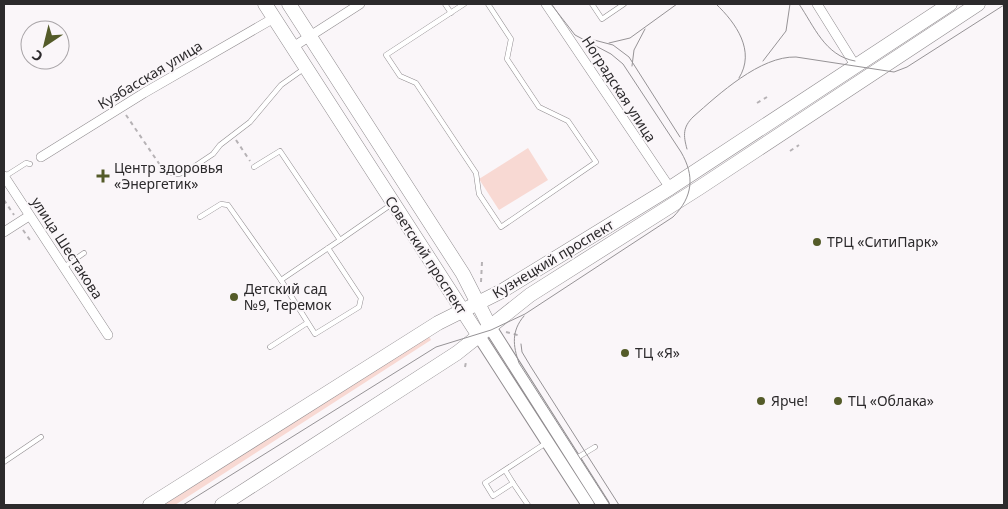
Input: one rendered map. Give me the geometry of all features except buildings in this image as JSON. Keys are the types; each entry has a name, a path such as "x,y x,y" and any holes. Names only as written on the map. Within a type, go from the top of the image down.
{"main road":[{"name":"Советский проспект","path":"265,4 588,505"},
{"name":"Советский проспект","path":"289,4 464,274 490,326 603,505"},
{"name":"Кузнецкий проспект","path":"150,505 438,323 479,304 670,188 950,4"},
{"name":"Кузнецкий проспект","path":"222,505 479,336 530,295 699,188 978,4"}],"street":[{"path":"293,47 360,4"},
{"name":"Ноградская улица","path":"546,4 670,188"},
{"path":"817,4 855,65"},
{"name":"Кузбасская улица","path":"42,157 274,18"},
{"name":"улица Шестакова","path":"4,177 108,336"},
{"path":"4,232 30,216"}],"lane":[{"path":"445,4 451,13"},
{"path":"464,4 386,55 400,76 416,83 476,173 479,194 501,227 596,162 568,122 539,107 507,59 511,39 488,4"},
{"path":"592,4 602,19 624,4"},
{"path":"164,171 178,174 186,172 213,154 220,145 250,122 280,85 306,68"},
{"path":"254,167 280,151 340,240"},
{"path":"4,177 26,163 30,164"},
{"path":"281,280 394,203"},
{"path":"200,217 221,204 228,205 281,280 315,334 358,307 361,298 328,248"},
{"path":"63,268 84,253"},
{"path":"270,347 307,324"},
{"path":"4,462 41,437"},
{"path":"513,483 493,496 485,483 548,442"},
{"path":"574,460 595,447"},
{"path":"505,470 528,505"}],"path":[{"path":"757,103 766,96"},
{"path":"122,108 164,171"},
{"path":"233,135 254,167"},
{"path":"790,151 799,144"}],"shaded area":[{"path":"528,148 548,180 499,210 479,179"},
{"path":"428,334 431,340 175,505 164,505"}],"tram line":[{"path":"183,505 436,347 491,330 525,314 673,217 680,209 685,202 690,186 688,169 681,152 623,64 611,54 575,35 551,4"},
{"path":"609,43 630,38 677,4"},
{"path":"716,4 737,29 741,38 745,58 744,68 739,78"},
{"path":"763,61 786,31 790,4"},
{"path":"799,4 828,47 845,58 855,61"},
{"path":"687,149 685,140 687,124 715,98 754,69 782,58 796,57 894,72 907,67 1004,5"},
{"path":"632,66 634,50 645,29"},
{"path":"594,40 613,45 629,57 680,137"},
{"path":"524,316 517,327 514,339 519,363 610,505"},
{"path":"521,344 522,352 531,367 619,505"}],"place":[{"name":"Центр здоровья «Энергетик»","path":"103,176"},
{"name":"ТРЦ «СитиПарк»","path":"817,242"},
{"name":"Детский сад №9, Теремок","path":"234,297"},
{"name":"ТЦ «Я»","path":"625,353"},
{"name":"Ярче!","path":"761,401"},
{"name":"ТЦ «Облака»","path":"838,401"}]}
